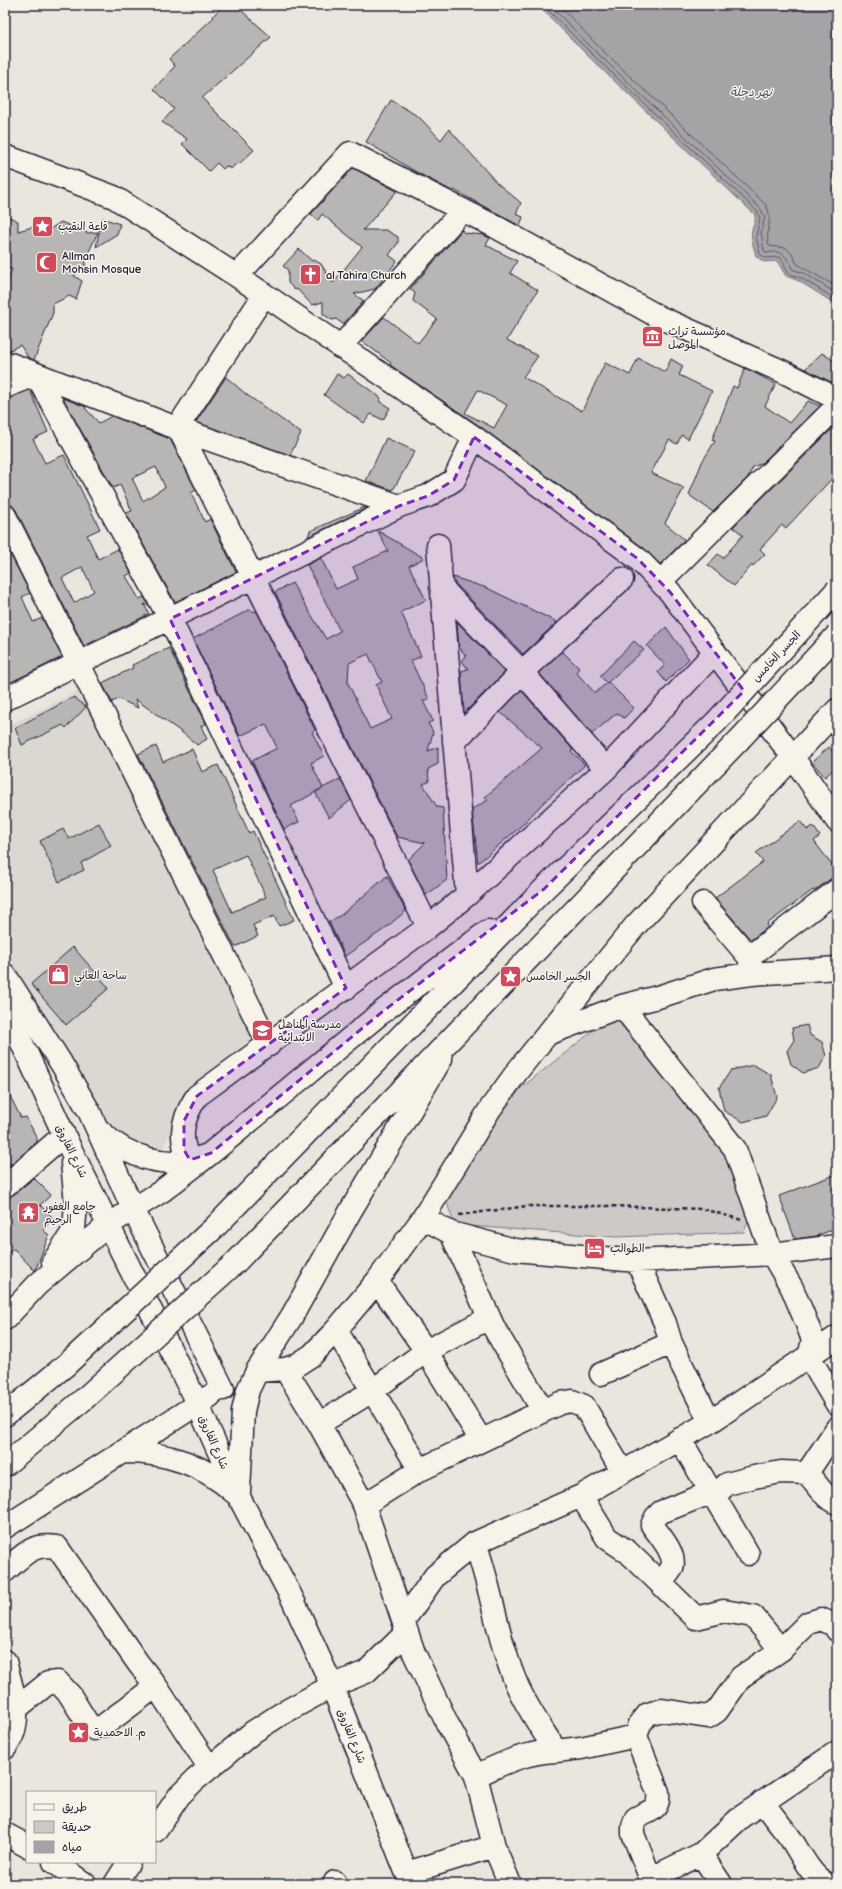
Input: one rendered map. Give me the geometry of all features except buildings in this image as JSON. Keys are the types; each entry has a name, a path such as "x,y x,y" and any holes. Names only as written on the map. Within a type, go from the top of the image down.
{"street":[{"path":"237,276 350,153 463,210 659,317 786,373 837,399"},
{"path":"5,156 114,196 237,276 474,437 638,559 661,581 715,652 792,756 837,821"},
{"path":"340,347 463,210"},
{"path":"264,295 183,419 179,429 428,927"},
{"path":"5,362 179,429 399,506"},
{"path":"5,387 36,374"},
{"path":"36,374 170,619 346,988"},
{"path":"661,581 837,406"},
{"path":"5,699 399,506 428,496 454,480 474,437"},
{"path":"5,516 268,1044"},
{"path":"438,545 468,895"},
{"path":"454,742 522,672 622,579"},
{"path":"441,587 522,672 606,769"},
{"name":"الجسر الخامس","path":"544,889 716,722 837,590"},
{"path":"5,1465 84,1399 236,1262 739,740 837,635"},
{"path":"190,1160 184,1150 182,1136 184,1121 189,1108 197,1096 346,988 468,895 606,769 715,652"},
{"path":"5,1527 124,1452 197,1403 257,1371 285,1369 304,1361 336,1330 377,1281 423,1218 490,1109 519,1070 635,926 792,756 837,710"},
{"path":"5,1319 38,1284 108,1225 162,1191 211,1153 382,1012 544,889"},
{"path":"5,1415 66,1365 215,1227 544,889"},
{"path":"751,966 837,890"},
{"path":"702,903 751,966"},
{"path":"550,1033 622,1006 658,997 751,966 837,968"},
{"path":"5,975 77,1089 133,1209 223,1389"},
{"path":"622,1006 735,1149 772,1254 792,1288 813,1340 809,1356 837,1404"},
{"name":"شارع الفاروق","path":"6,1010 67,1141 197,1403 239,1497 293,1600 332,1686 409,1878"},
{"path":"239,1497 243,1411 248,1390 257,1371 292,1316 351,1210 432,1077 456,1033"},
{"path":"96,1127 107,1138 132,1154 161,1161 190,1160 211,1153"},
{"path":"5,1186 67,1141 76,1203 74,1230 38,1284"},
{"path":"423,1218 452,1225 515,1250 637,1261 772,1254 837,1246"},
{"path":"452,1225 489,1318 543,1411"},
{"path":"637,1261 665,1323 671,1343 710,1422"},
{"path":"377,1281 426,1351 481,1440"},
{"path":"318,1424 372,1391 426,1351 489,1318"},
{"path":"336,1330 420,1470"},
{"path":"156,1830 179,1796 209,1767 253,1732 281,1714 332,1686 366,1672 405,1626 435,1576 475,1543 580,1496 710,1422 837,1337"},
{"path":"601,1374 671,1343"},
{"path":"285,1369 364,1505 414,1653 447,1723 476,1776 494,1846 510,1884"},
{"path":"364,1505 420,1470 560,1403 572,1401 584,1406 622,1471"},
{"path":"807,1473 837,1428"},
{"path":"680,1439 748,1554"},
{"path":"124,1452 145,1452 166,1455 186,1462 211,1475 239,1497"},
{"path":"660,1583 671,1569 673,1562 670,1553 652,1525 656,1517 661,1512 712,1495 727,1484 781,1472 807,1473 827,1497 837,1503"},
{"path":"580,1496 607,1538 628,1552 696,1618 724,1611 753,1616 781,1650"},
{"path":"475,1543 482,1562 499,1628 517,1684 536,1720 556,1751"},
{"path":"5,1571 29,1550 43,1545 57,1548 138,1663 156,1686 209,1767"},
{"path":"837,1630 834,1625 821,1619 808,1623 781,1650 741,1677 717,1711 708,1717 662,1710 648,1714 640,1724 636,1736 658,1792 659,1801 655,1808 636,1818 633,1826 633,1834 650,1883 658,1875 701,1854 741,1817 837,1752"},
{"path":"5,1661 17,1708 13,1738 5,1748"},
{"path":"17,1708 48,1683 58,1682 70,1694 88,1724 94,1729 103,1726 156,1686"},
{"path":"476,1776 502,1763 537,1752 581,1748 636,1736"},
{"path":"762,1802 788,1836 805,1862 826,1884"},
{"path":"5,1834 26,1845"},
{"path":"409,1878 494,1846"},
{"path":"701,1854 721,1884"},
{"path":"55,1863 85,1884"},
{"path":"115,1884 128,1863"}],"path":[{"path":"452,1225 528,1206 608,1206 703,1209 745,1221"}],"highlighted area":[{"path":"474,437 638,559 670,592 744,691 544,889 382,1012 211,1153 190,1160 184,1150 184,1121 197,1096 346,988 170,619 399,506 428,496 454,480"}],"shaded area":[{"path":"78,691 84,693 260,1042 181,1108 155,1168 106,1128 5,962 5,727"}],"green space":[{"path":"613,1015 726,1148 749,1219 744,1232 617,1237 455,1225 445,1198 466,1158 521,1088"}],"water":[{"name":"نهر دجلة","path":"538,5 837,5 837,305 799,281 786,276 777,261 764,262 756,256 752,243 752,229 755,220 754,214 587,55"}],"place":[{"name":"قاعة النقيب","path":"42,226"},
{"name":"Allman Mohsin Mosque","path":"47,262"},
{"name":"al Tahira Church","path":"310,275"},
{"name":"مؤسسة تراث الموصل","path":"652,337"},
{"name":"ساحة العاني","path":"59,975"},
{"name":"الجسر الخامس","path":"510,976"},
{"name":"مدرسة المناهل الابتدائية","path":"262,1030"},
{"name":"جامع الغفور الرحيم","path":"28,1212"},
{"name":"الطوالب","path":"595,1248"},
{"name":"م. الاحمدية","path":"79,1732"}]}
